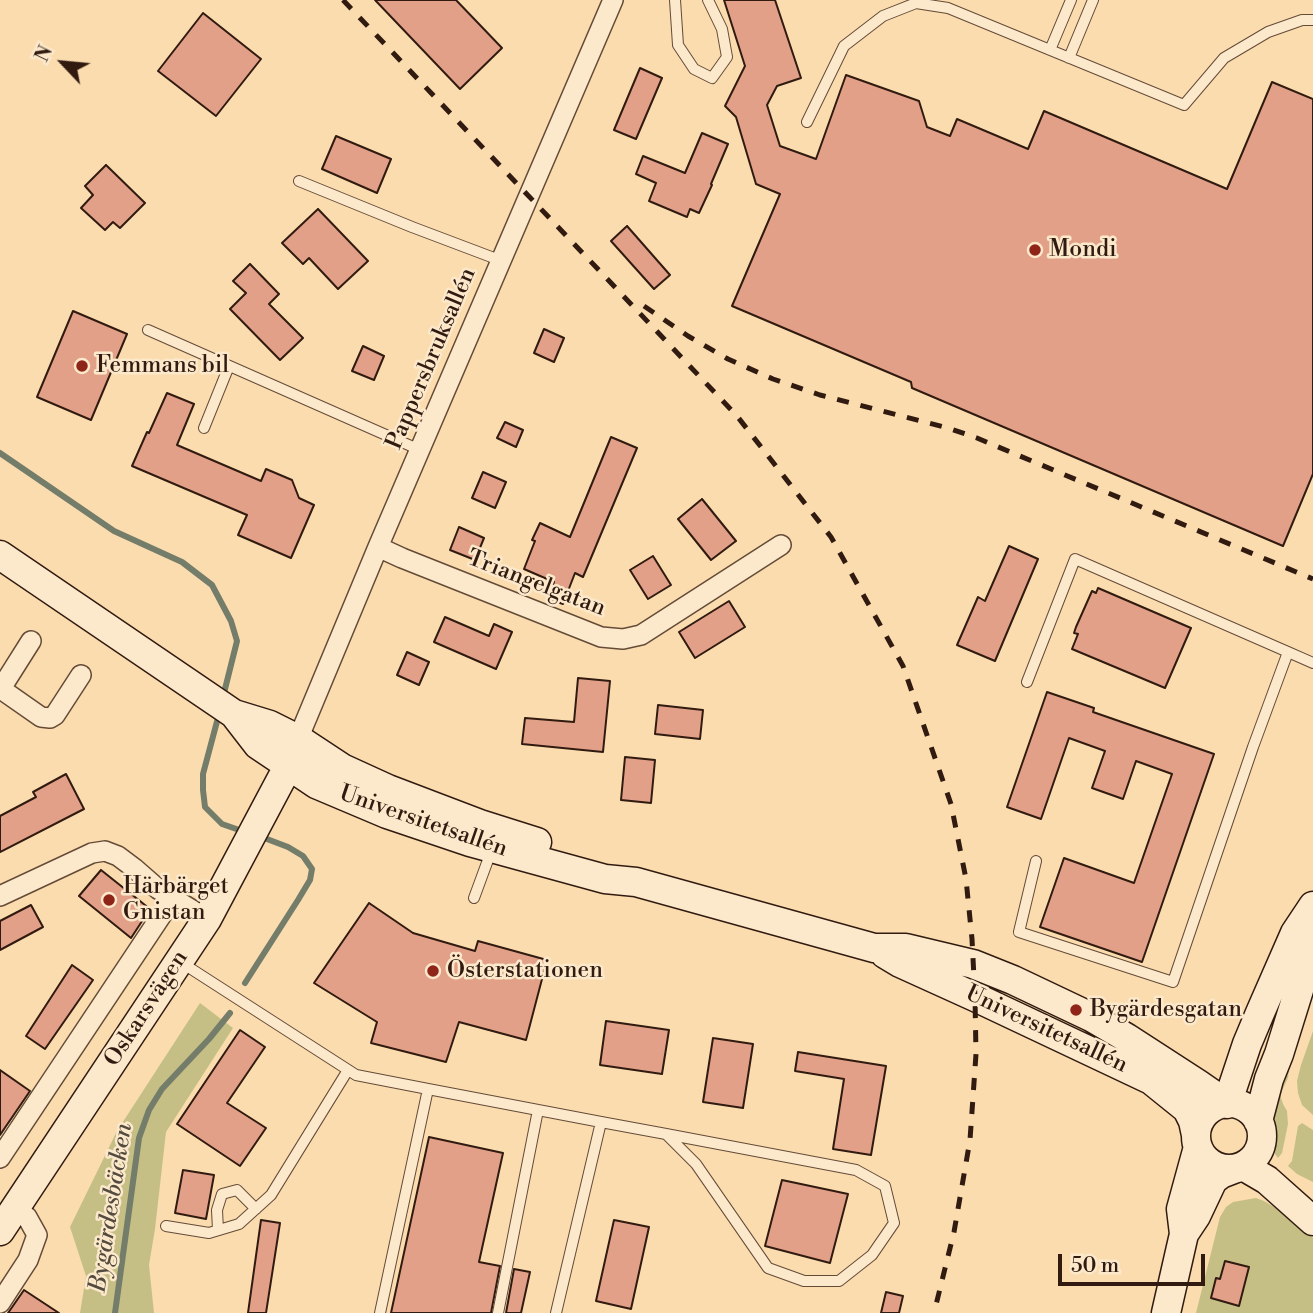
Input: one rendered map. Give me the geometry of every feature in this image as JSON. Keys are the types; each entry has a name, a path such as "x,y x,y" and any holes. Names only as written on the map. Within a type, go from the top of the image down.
{"street":[{"name":"Pappersbruksallén","path":"298,739 613,0"},
{"name":"Triangelgatan","path":"378,547 601,637 624,639 641,635 781,545"},
{"name":"Universitetsallén","path":"0,555 234,714 270,725 298,739 342,768 388,789 480,824 607,864 636,882"},
{"path":"31,641 0,690 41,717 50,718 55,715 81,675"},
{"name":"Universitetsallén","path":"234,714 258,745 316,784 387,814 470,842 605,879 636,882 874,948 900,963 1152,1080 1187,1109 1193,1121 1197,1141"},
{"name":"Oskarsvägen","path":"0,1231 206,919 247,847 298,739"},
{"path":"0,896 92,853 105,851 118,856 159,889 206,919"},
{"name":"Oskarsvägen","path":"0,1158 173,898"},
{"path":"1224,1104 1259,1013 1295,933 1313,906"},
{"path":"1184,1234 1213,1180 1249,1150 1313,945"},
{"name":"Universitetsallén","path":"874,948 906,948 973,964 1013,980 1091,1017 1127,1038 1224,1104"},
{"path":"1166,1313 1184,1234 1181,1209 1198,1126 1201,1119 1214,1107 1233,1104 1254,1115 1249,1150 1267,1180 1313,1221"},
{"path":"1197,1141 1203,1157 1222,1169 1249,1150"},
{"path":"1249,1150 1280,1165 1313,1195"},
{"path":"0,1303 28,1260 37,1236 27,1217 15,1208"}],"lane":[{"path":"675,0 678,45 694,69 712,78 727,57 722,29 708,0"},
{"path":"1050,50 1071,0"},
{"path":"1069,58 1093,0"},
{"path":"807,122 844,47 883,16 916,4 948,8 1184,105 1224,58 1268,32 1302,20 1313,20"},
{"path":"299,181 502,261"},
{"path":"148,330 420,450"},
{"path":"204,428 229,366"},
{"path":"1027,682 1075,559 1313,663"},
{"path":"1036,861 1019,932 1173,982 1288,652"},
{"path":"474,898 492,848"},
{"path":"179,961 356,1075 856,1170 885,1186 894,1223 872,1255 839,1281 804,1282 768,1268 696,1164 666,1134"},
{"path":"166,1226 209,1233 239,1224 271,1195 348,1070"},
{"path":"380,1313 428,1089"},
{"path":"498,1313 538,1110"},
{"path":"556,1313 601,1122"},
{"path":"218,1230 216,1210 222,1194 237,1190 256,1209"}],"shaded area":[{"path":"200,1003 233,1028 166,1132 149,1265 154,1313 80,1313 86,1276 70,1227 117,1131"},
{"path":"1313,1031 1313,1115 1302,1105 1297,1081"},
{"path":"1288,1061 1288,1078 1280,1095 1287,1111 1288,1124 1282,1153 1278,1158 1272,1150 1269,1124"},
{"path":"1302,1123 1313,1130 1313,1182 1288,1166 1292,1161 1298,1126"},
{"path":"1256,1198 1291,1217 1313,1238 1313,1313 1196,1313 1220,1217 1233,1202"}],"building":[{"path":"375,0 456,0 502,48 460,89"},
{"name":"Mondi","path":"724,0 775,0 801,78 777,86 767,105 780,146 816,159 846,75 919,101 927,127 950,136 957,119 1028,149 1044,111 1227,189 1272,82 1313,99 1313,474 1283,546 912,388 911,382 732,306 780,194 756,184 736,117 725,106 745,66"},
{"path":"203,13 261,59 216,116 158,71"},
{"path":"640,68 662,78 636,139 614,130"},
{"path":"702,133 728,144 699,213 690,209 687,217 649,201 656,183 636,174 643,156 685,173"},
{"path":"336,136 391,159 377,193 322,169"},
{"path":"106,165 145,203 120,228 113,222 105,230 81,208 93,195 85,186"},
{"path":"318,209 368,261 338,289 309,258 303,264 282,243"},
{"path":"627,226 670,275 654,289 611,241"},
{"path":"250,264 279,294 269,304 303,338 280,360 230,309 246,293 233,281"},
{"name":"Femmans bil","path":"73,311 127,334 91,420 37,397"},
{"path":"544,329 564,338 554,362 534,353"},
{"path":"363,346 384,356 374,380 352,371"},
{"path":"167,393 194,404 177,445 261,481 266,469 292,480 299,498 314,505 291,558 238,535 247,515 132,466"},
{"path":"505,422 523,430 516,447 497,438"},
{"path":"611,437 637,448 583,577 575,573 563,604 548,599 554,582 524,569 535,541 532,540 540,523 570,537"},
{"path":"483,472 506,482 495,508 472,498"},
{"path":"702,499 736,541 711,560 678,519"},
{"path":"459,527 484,538 475,560 450,550"},
{"path":"1009,546 1038,559 995,661 957,645 978,597 985,601"},
{"path":"653,556 671,585 648,599 630,570"},
{"path":"1098,588 1191,628 1165,688 1072,649 1078,634 1074,633 1076,627 1092,591 1096,593"},
{"path":"729,601 745,627 695,658 679,632"},
{"path":"445,617 489,636 494,624 512,632 496,669 434,642"},
{"path":"407,652 429,662 419,685 397,675"},
{"path":"578,678 610,681 603,752 522,744 525,718 574,722"},
{"path":"1047,692 1094,708 1093,712 1214,754 1142,962 1040,927 1064,858 1134,883 1172,774 1136,761 1123,799 1092,788 1105,751 1069,738 1041,819 1007,807"},
{"path":"658,705 703,710 700,739 655,734"},
{"path":"625,757 655,760 651,803 621,800"},
{"path":"66,774 84,809 0,852 0,816 36,797 33,792"},
{"path":"101,870 150,909 131,938 79,896"},
{"name":"Österstationen","path":"369,903 413,933 475,951 478,941 547,960 526,1040 459,1022 446,1062 371,1043 377,1022 314,983"},
{"path":"31,905 43,927 0,950 0,921"},
{"path":"72,965 93,980 45,1049 26,1036"},
{"path":"606,1021 669,1030 662,1074 600,1065"},
{"path":"240,1030 265,1047 227,1103 266,1128 240,1166 177,1124"},
{"path":"713,1038 753,1044 743,1108 703,1102"},
{"path":"798,1052 886,1066 871,1155 833,1149 844,1079 795,1071"},
{"path":"0,1070 30,1091 0,1135"},
{"path":"429,1137 503,1153 479,1262 500,1266 491,1313 391,1313"},
{"path":"183,1170 214,1175 206,1219 175,1213"},
{"path":"782,1180 848,1194 830,1263 765,1246"},
{"path":"261,1220 280,1223 266,1313 248,1313"},
{"path":"614,1220 649,1227 631,1309 596,1301"},
{"path":"1225,1261 1249,1267 1239,1306 1211,1298 1216,1278 1220,1279"},
{"path":"514,1269 530,1272 521,1313 506,1313"},
{"path":"24,1290 59,1313 8,1313"},
{"path":"886,1292 903,1296 899,1313 881,1313"}],"waterway":[{"name":"Bygärdesbäcken","path":"0,453 114,531 182,562 212,585 231,621 237,641 223,697"},
{"name":"Bygärdesbäcken","path":"219,714 203,774 205,807 222,824 245,832"},
{"name":"Bygärdesbäcken","path":"245,983 310,880 312,869 303,856 259,836"},
{"name":"Bygärdesbäcken","path":"115,1313 139,1138 149,1110 162,1089 230,1013"}],"railway":[{"path":"343,0 737,416 831,537 903,666 951,804 966,879 975,997 976,1054 970,1140 954,1232 934,1313"},
{"path":"644,306 728,359 773,379 820,395 977,438 1313,579"}],"place":[{"name":"Mondi","path":"1035,250"},
{"name":"Femmans bil","path":"82,366"},
{"name":"Härbärget Gnistan","path":"109,900"},
{"name":"Österstationen","path":"433,971"},
{"name":"Bygärdesgatan","path":"1076,1010"}]}
